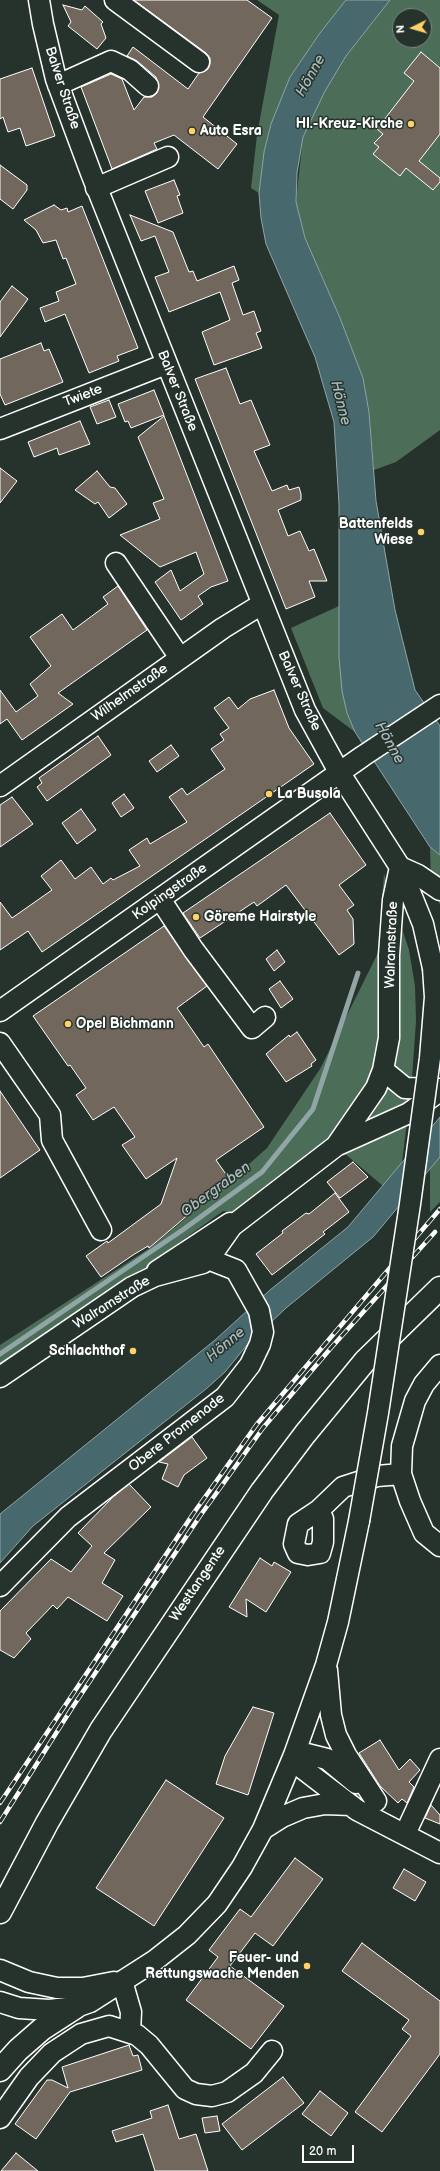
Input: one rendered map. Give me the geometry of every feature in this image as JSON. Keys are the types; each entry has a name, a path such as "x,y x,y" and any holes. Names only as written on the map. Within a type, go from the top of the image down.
{"main road":[{"name":"Westtangente","path":"0,1912 47,1823 101,1730 262,1491 305,1434 365,1361 440,1288"},
{"path":"0,2070 18,2050 42,2029 76,2007"}],"street":[{"name":"Balver Straße","path":"0,2002 9,2006 32,2010 76,2007 90,2002 154,1961 187,1935 217,1904 242,1867 263,1829 294,1755 326,1665 338,1622 383,1382 430,1058 435,997 433,968 423,924 400,867 340,772 306,710 262,604 96,188 58,85 43,24 40,0"},
{"path":"114,0 199,62"},
{"path":"58,85 111,61 130,70 148,86"},
{"path":"96,188 168,157"},
{"name":"Twiete","path":"0,430 166,364"},
{"path":"116,564 180,658"},
{"name":"Wilhelmstraße","path":"0,786 223,628 262,604"},
{"name":"Kolpingstraße","path":"0,1011 362,756 436,708"},
{"path":"400,867 418,875 440,890"},
{"name":"Walramstraße","path":"336,1146 376,1088 382,1070 389,1038 389,955 393,900 400,867"},
{"path":"160,899 192,949 252,1028 266,1017"},
{"path":"0,1043 50,1115 52,1140 101,1230"},
{"name":"Walramstraße","path":"382,1070 405,1088 440,1090"},
{"name":"Walramstraße","path":"0,1377 144,1280 164,1273 196,1266 208,1259 232,1226 336,1146 409,1113 440,1090"},
{"path":"144,1280 219,1229 246,1214"},
{"name":"Obere Promenade","path":"0,1586 68,1518 225,1397 250,1365 260,1344 263,1332 262,1322 254,1300 236,1270 208,1259"},
{"path":"440,1365 424,1384 415,1401 402,1446 401,1474 410,1502 424,1533 440,1546"},
{"path":"319,1510 343,1487 377,1476 401,1474"},
{"path":"326,1665 331,1714 336,1735 346,1755 376,1801"},
{"path":"405,1834 376,1801 327,1759 307,1754 294,1755 302,1768 351,1805 440,1853"},
{"path":"405,1834 440,1759"},
{"path":"263,1829 282,1817 303,1808 325,1804 351,1805"},
{"path":"0,1970 29,1982 57,1988 83,1988 122,1981 131,2012 130,2032"},
{"path":"0,2118 29,2077 52,2053 81,2034 110,2026 130,2032 149,2045 185,2089 196,2094 212,2096 227,2092 254,2072 272,2051"}],"green space":[{"path":"257,0 346,0 320,33 290,77 271,124 264,152 259,193 251,188 257,135 279,15"},
{"path":"390,0 440,0 440,430 396,462 374,470 369,410 363,378 340,318 305,238 296,202 303,137 325,91 346,56"},
{"path":"339,606 339,656 347,713 355,732 323,708 291,628"},
{"path":"430,847 440,855 440,905 431,884"},
{"path":"384,874 409,950 415,986 416,1021 412,1078 402,1163 383,1186 336,1146 246,1214 223,1211 148,1265 144,1279 0,1377 0,1345 150,1248 192,1213 189,1209 230,1181 267,1148 320,1069 378,953"},
{"path":"440,1156 440,1202 430,1212 430,1168"}],"water":[{"name":"Hönne","path":"346,0 390,0 346,56 325,91 303,137 297,173 296,202 305,238 340,318 363,378 369,412 376,501 395,610 415,690 440,726 440,855 430,847 355,732 347,713 342,691 339,657 339,504 334,422 315,357 266,244 261,218 259,193 264,152 271,124 290,77 320,33"},
{"name":"Hönne","path":"440,1117 440,1157 373,1237 286,1308 247,1345 225,1372 206,1389 33,1526 0,1563 0,1514 215,1340 270,1290 348,1227"}],"building":[{"path":"134,0 247,0 272,18 203,117 237,144 218,169 174,135 154,143 157,149 112,169 81,87 111,74 122,79 134,110 144,97 152,97 157,93 159,88 156,77 137,61 127,56 133,47 188,89 199,73 208,69 210,64 210,58 206,53"},
{"path":"63,5 82,10 85,6 103,22 101,24 106,38 97,49 68,26 71,22"},
{"name":"Hl.-Kreuz-Kirche","path":"421,52 440,68 440,134 419,161 440,178 440,182 433,190 406,168 400,176 373,154 379,147 374,143 383,134 377,129 414,81 404,73"},
{"path":"32,68 55,136 26,146 20,128 8,132 3,117 0,119 0,79"},
{"path":"0,165 27,185 27,190 13,209 0,199"},
{"path":"174,180 180,195 177,196 183,213 158,223 145,191"},
{"path":"54,205 61,210 67,208 68,212 82,206 138,348 117,356 119,361 89,373 65,314 45,322 40,308 59,301 56,292 76,284 66,258 63,259 56,240 43,243 36,230 24,220"},
{"path":"130,215 173,232 189,272 193,271 197,281 234,266 239,280 232,283 243,315 254,311 261,331 256,333 262,348 214,365 202,332 230,320 220,292 169,312 155,277 169,272 155,236 141,241"},
{"path":"12,286 28,299 0,337 0,302"},
{"path":"41,343 44,351 49,349 63,382 5,405 0,394 0,359"},
{"path":"226,368 240,404 251,400 270,445 254,451 272,491 287,485 289,490 299,487 301,500 278,510 288,536 300,531 309,551 314,549 327,581 309,581 315,597 286,609 195,379"},
{"path":"154,390 164,415 131,428 128,421 125,422 118,404"},
{"path":"109,400 116,417 97,424 90,407"},
{"path":"164,416 228,581 211,587 198,596 203,604 181,620 155,582 171,570 180,591 204,574 196,552 160,567 120,535 160,519 153,503 164,499 138,437"},
{"path":"80,421 90,444 59,455 57,448 34,457 28,442"},
{"path":"0,468 17,481 0,503"},
{"path":"97,471 110,487 115,488 127,504 109,518 98,502 95,504 75,490"},
{"path":"118,586 147,630 58,693 73,704 22,740 7,719 0,724 0,690 16,712 38,696 30,684 51,666 30,637 62,614 73,630 108,604 103,597"},
{"path":"274,690 289,728 314,764 42,952 28,931 0,950 0,902 12,918 52,890 41,876 61,860 75,879 91,867 103,884 111,878 113,880 140,866 129,850 147,838 150,844 187,822 169,797 182,788 187,795 225,769 211,749 224,740 220,734 229,728 214,708 229,697 238,709 250,699"},
{"path":"98,736 111,755 47,801 37,787 42,783 39,778"},
{"path":"171,745 179,756 157,772 149,761"},
{"path":"124,794 134,808 121,817 112,803"},
{"path":"12,797 33,824 0,847 0,805"},
{"path":"81,809 96,830 77,844 62,823"},
{"path":"330,813 366,865 339,885 354,905 347,910 353,919 354,944 339,955 286,885 257,906 254,902 200,938 183,913"},
{"path":"164,926 207,986 177,1008 204,1047 208,1044 264,1127 216,1160 230,1180 186,1209 189,1214 149,1248 148,1246 133,1255 101,1277 86,1256 107,1241 108,1243 161,1204 177,1158 146,1179 122,1145 135,1137 114,1107 93,1120 76,1095 86,1088 70,1065 68,1066 33,1016"},
{"path":"277,950 285,962 274,971 266,959"},
{"path":"280,981 293,999 281,1008 269,989"},
{"path":"297,1032 316,1060 311,1064 312,1066 286,1082 266,1054 289,1035 290,1037"},
{"path":"0,1091 40,1150 0,1178"},
{"path":"353,1162 368,1177 340,1198 327,1182"},
{"path":"335,1193 349,1212 323,1232 325,1234 272,1275 256,1254 283,1233 282,1231 306,1213 309,1214"},
{"path":"192,1437 207,1458 184,1475 178,1487 162,1479 168,1464 159,1462"},
{"path":"129,1484 151,1507 104,1553 115,1560 102,1583 123,1596 107,1621 68,1597 57,1609 53,1605 26,1633 31,1639 14,1658 0,1650 0,1611 51,1559 71,1572 92,1546 78,1533 113,1497"},
{"path":"260,1558 272,1566 274,1562 291,1572 266,1612 246,1599 247,1617 229,1607"},
{"path":"253,1707 274,1713 248,1795 216,1784 225,1756"},
{"path":"380,1740 399,1770 410,1759 420,1770 409,1782 414,1787 407,1803 402,1799 398,1803 380,1786 359,1753"},
{"path":"166,1780 224,1818 154,1926 96,1888"},
{"path":"431,1805 440,1815 440,1824 425,1818"},
{"path":"295,1858 323,1879 273,1946 255,1933 230,1966 284,2006 251,2049 186,2000 218,1957 209,1950 240,1909 251,1917"},
{"path":"404,1869 426,1882 415,1901 393,1888"},
{"path":"362,1943 440,2001 440,2054 382,2132 355,2112 411,2036 402,2029 409,2020 342,1971"},
{"path":"129,2045 133,2056 138,2055 142,2070 70,2092 36,2139 15,2124 47,2080 52,2080 68,2088 62,2067"},
{"path":"283,2077 304,2103 242,2150 222,2124"},
{"path":"320,2091 348,2113 331,2136 302,2114"},
{"path":"168,2105 179,2139 196,2134 208,2171 155,2171 143,2134 116,2142 112,2131 152,2118 150,2111"},
{"path":"217,2116 220,2131 205,2133 202,2118"},
{"path":"16,2153 38,2171 1,2171"}],"waterway":[{"name":"Obergraben","path":"0,1354 184,1229 262,1172 313,1109 358,973"}],"railway":[{"path":"0,1803 193,1514 257,1424 440,1209"},
{"path":"0,1822 72,1708 200,1516 263,1428 330,1349 435,1232"}],"place":[{"name":"Hl.-Kreuz-Kirche","path":"411,124"},
{"name":"Auto Esra","path":"192,131"},
{"name":"Battenfelds Wiese","path":"421,532"},
{"name":"La Busola","path":"269,794"},
{"name":"Göreme Hairstyle","path":"196,917"},
{"name":"Opel Bichmann","path":"68,1024"},
{"name":"Schlachthof","path":"133,1351"},
{"name":"Feuer- und Rettungswache Menden","path":"307,1966"}]}
